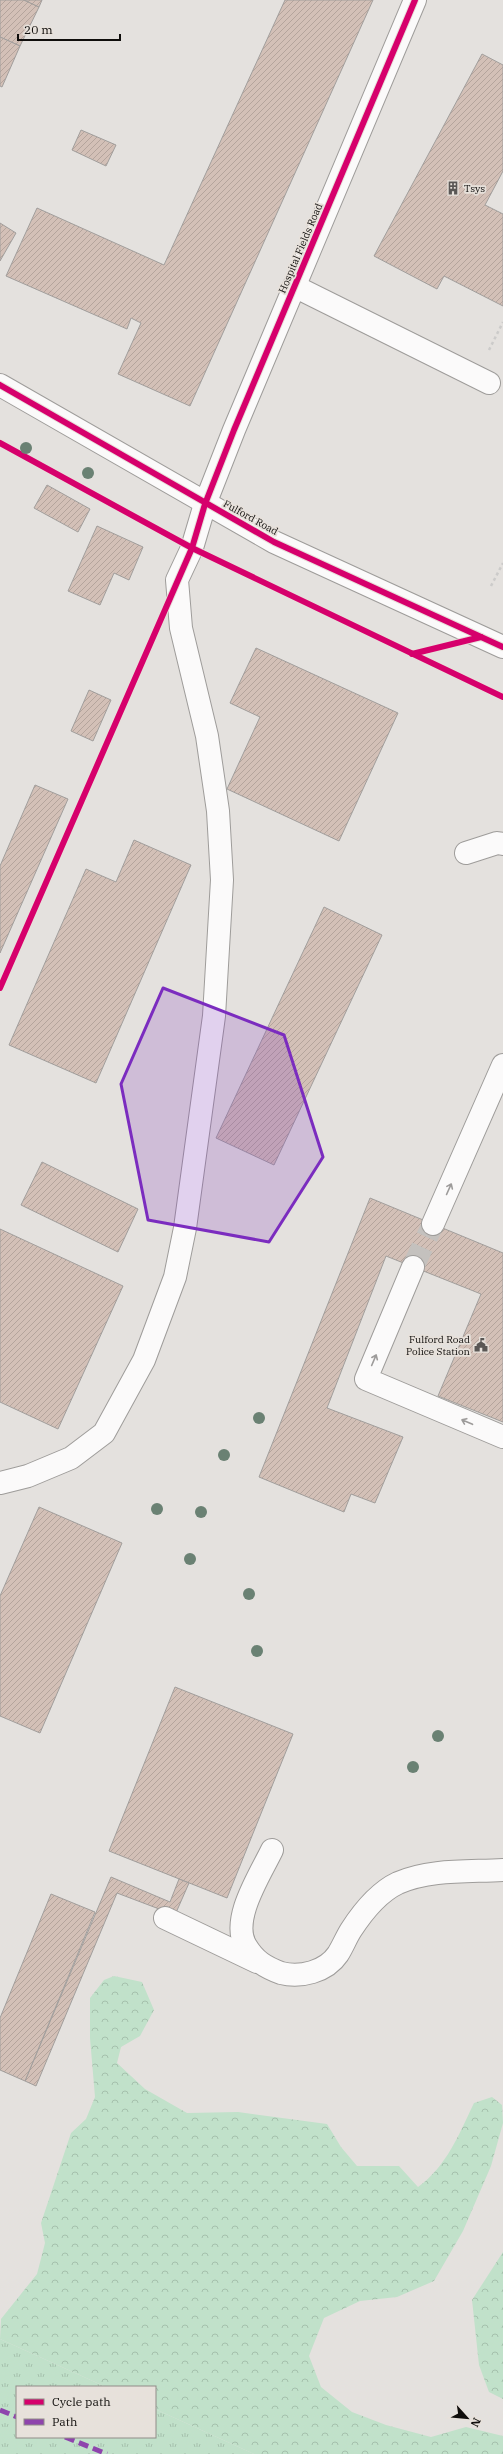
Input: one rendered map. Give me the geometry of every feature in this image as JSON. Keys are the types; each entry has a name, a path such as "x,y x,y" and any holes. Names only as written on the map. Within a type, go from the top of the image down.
{"main road":[{"name":"Hospital Fields Road","path":"0,1483 28,1476 71,1458 104,1433 144,1360 175,1277 186,1228 214,1016 222,880 218,811 207,736 187,657 177,600 176,580 192,548 205,504 294,286 415,0"},
{"path":"294,286 489,383"},
{"name":"Fulford Road","path":"0,385 205,504 294,551 503,647"},
{"path":"466,853 497,843 503,844"},
{"path":"433,1224 503,1065"},
{"path":"413,1267 366,1379 503,1437"},
{"path":"257,1962 245,1944 241,1927 244,1910 272,1850"},
{"path":"165,1918 257,1962 293,1976 319,1970 337,1956 352,1929 375,1900 397,1884 425,1874 503,1870"}],"path":[{"path":"491,586 503,563"}],"highlighted area":[{"path":"163,988 284,1035 323,1157 269,1242 148,1220 121,1084"}],"green space":[{"path":"114,1976 142,1982 154,2010 140,2036 121,2047 117,2063 145,2089 187,2113 238,2112 327,2124 341,2147 357,2166 399,2166 418,2187 428,2179 445,2159 474,2103 492,2097 502,2105 503,2123 491,2166 463,2231 434,2281 397,2297 360,2301 324,2318 309,2356 321,2387 352,2412 386,2425 431,2437 466,2427 503,2436 503,2454 254,2454 156,2409 156,2386 104,2386 0,2339 1,2319 37,2274 45,2243 41,2223 71,2133 86,2119 95,2097 90,2038 90,1998 104,1980"},
{"path":"503,2252 503,2399 489,2392 479,2365 472,2300"},
{"path":"0,2339 104,2386 16,2386 16,2438 156,2438 156,2409 254,2454 0,2454"}],"building":[{"path":"0,0 24,0 39,7 20,46 0,37"},
{"path":"24,0 42,0 39,7"},
{"path":"285,0 373,0 190,406 118,374 141,323 131,318 127,329 6,276 37,208 164,265"},
{"path":"0,37 20,46 2,87 0,86"},
{"name":"Tsys","path":"482,54 503,65 503,171 485,205 503,214 503,306 444,276 437,289 374,256"},
{"path":"81,130 116,145 106,166 72,150"},
{"path":"0,223 16,233 0,261"},
{"path":"47,485 90,509 78,532 34,508"},
{"path":"97,526 143,547 129,580 114,573 100,605 68,591"},
{"path":"256,648 398,713 339,841 227,789 260,717 230,703"},
{"path":"89,690 111,700 93,741 71,731"},
{"path":"35,785 68,799 0,953 0,866"},
{"path":"134,840 191,865 96,1083 9,1045 86,869 116,882"},
{"path":"324,907 382,935 274,1165 216,1138"},
{"path":"42,1162 138,1209 118,1252 21,1205"},
{"name":"Fulford Road Police Station","path":"370,1198 503,1253 503,1422 438,1396 481,1294 386,1256 327,1408 403,1437 375,1503 351,1494 344,1512 259,1477"},
{"path":"0,1229 123,1286 58,1429 0,1402"},
{"path":"39,1507 122,1543 40,1733 0,1716 0,1596"},
{"path":"175,1687 293,1734 227,1898 109,1851"},
{"path":"111,1877 170,1902 179,1879 189,1883 175,1915 117,1893 36,2086 25,2081"},
{"path":"51,1894 95,1912 25,2081 0,2070 0,2018"}],"tunnel":[{"path":"413,1267 433,1224"}],"marked path":[{"path":"0,2410 16,2417"},
{"path":"67,2438 107,2454"}],"cycle path":[{"path":"0,988 192,548 205,504 234,430 415,0"},
{"path":"0,385 274,542 503,647"},
{"path":"0,443 192,548 503,697"},
{"path":"412,654 481,637"}],"place":[{"name":"Tsys","path":"453,188"},
{"name":"Fulford Road Police Station","path":"481,1345"}]}
